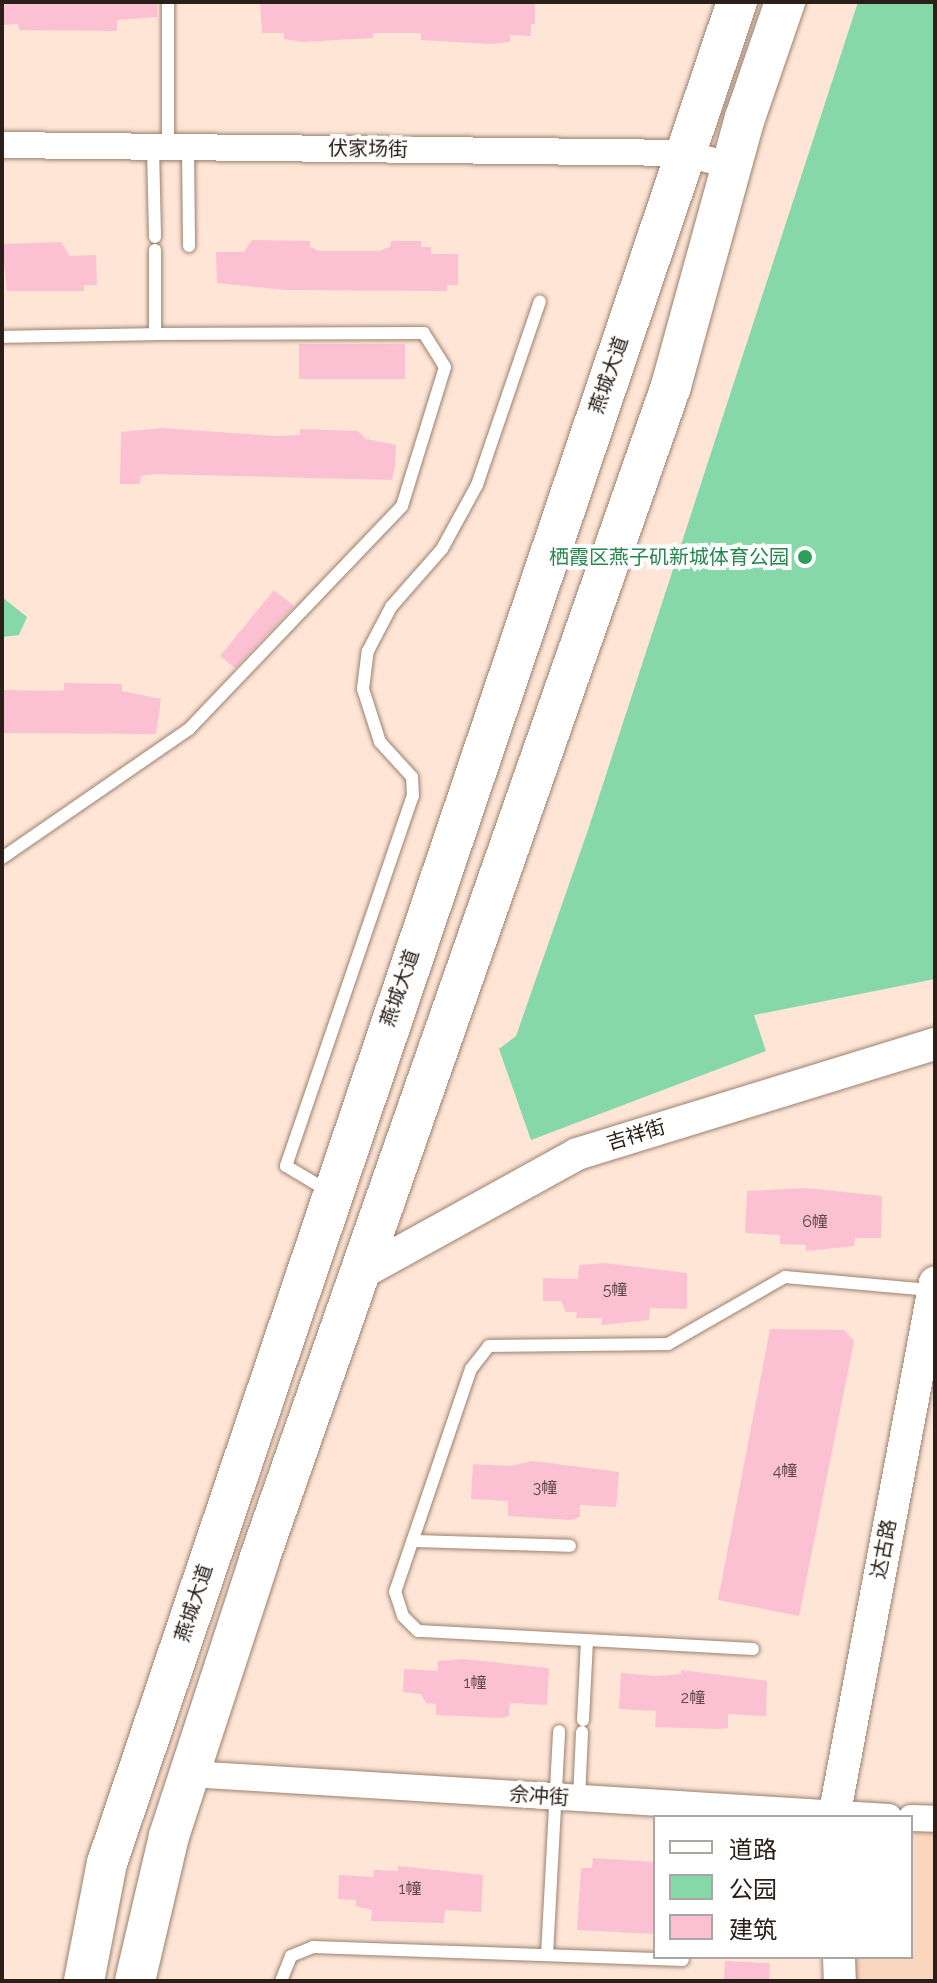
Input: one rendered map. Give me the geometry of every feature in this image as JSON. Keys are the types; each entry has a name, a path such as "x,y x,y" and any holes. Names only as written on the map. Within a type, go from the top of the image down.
{"main road":[{"name":"燕城大道","path":"84,1981 107,1863 330,1192 737,2"},
{"path":"135,1981 190,1774 358,1275 671,386 732,166 785,2"}],"street":[{"name":"伏家场街","path":"2,145 684,153 732,166"},
{"name":"吉祥街","path":"358,1275 577,1154 935,1044"},
{"name":"达古路","path":"834,1815 934,1287"},
{"name":"佘冲街","path":"190,1774 819,1815"},
{"path":"913,1818 935,1819"},
{"path":"839,1959 840,1981"}],"lane":[{"path":"155,334 155,243 170,147 168,2"},
{"path":"170,147 189,246"},
{"path":"330,1192 286,1166 413,796 412,777 380,742 363,689 368,651 391,607 442,549 477,485 540,301"},
{"path":"2,337 424,333 445,367 402,506 189,729 2,858"},
{"path":"753,1649 418,1631 403,1616 395,1592 471,1369 489,1346 668,1344 785,1277 934,1287"},
{"path":"413,1541 570,1546"},
{"path":"547,1955 567,1798 582,1726 587,1640"},
{"path":"559,1731 567,1798"},
{"path":"281,1981 291,1956 313,1947 653,1959"},
{"path":"656,1959 683,1960"}],"shaded area":[{"path":"913,1825 935,1827 935,1981 856,1981 855,1959 913,1959"}],"green space":[{"name":"栖霞区燕子矶新城体育公园","path":"858,2 935,2 935,979 754,1015 766,1051 531,1140 499,1049 516,1036 589,827"},
{"path":"2,597 27,617 19,635 2,637"}],"building":[{"path":"2,2 157,2 157,17 117,20 117,31 19,30 18,24 2,25"},
{"path":"260,2 535,2 535,24 531,24 531,36 510,35 510,42 492,44 421,40 421,33 373,33 373,38 302,42 284,39 284,33 262,33"},
{"path":"252,240 310,241 310,247 319,251 379,251 390,247 391,241 421,241 421,247 431,247 431,254 458,254 458,285 447,285 447,291 286,290 217,283 216,252 244,252"},
{"path":"61,242 70,256 96,255 97,285 84,285 84,291 7,291 2,244"},
{"path":"299,344 405,344 405,379 299,379"},
{"path":"162,428 275,436 300,435 300,429 358,431 366,439 396,445 395,466 392,480 155,474 141,476 140,484 120,484 121,432"},
{"path":"274,590 294,606 235,668 220,656"},
{"path":"64,683 122,684 122,691 161,699 156,734 2,733 2,690 56,691 64,690"},
{"path":"806,1188 882,1196 881,1238 855,1238 854,1246 806,1251 806,1245 780,1244 780,1235 745,1233 747,1191"},
{"path":"604,1263 687,1273 687,1309 650,1308 649,1320 602,1325 602,1318 576,1318 577,1312 566,1312 561,1301 543,1301 543,1278 578,1279 579,1265"},
{"path":"770,1329 844,1330 854,1341 799,1616 718,1600"},
{"path":"533,1461 619,1472 616,1507 580,1505 580,1517 571,1520 508,1516 508,1501 471,1499 473,1464 509,1466"},
{"path":"463,1659 549,1668 547,1705 510,1703 509,1716 501,1718 436,1715 436,1704 426,1703 421,1694 403,1692 404,1669 438,1671 438,1661"},
{"path":"681,1670 767,1681 766,1716 728,1714 728,1728 719,1729 655,1727 656,1711 619,1709 621,1673 657,1676 681,1674"},
{"path":"593,1858 653,1862 653,1934 577,1930 581,1868 592,1868"},
{"path":"398,1866 483,1875 481,1912 445,1910 444,1923 371,1921 372,1910 356,1906 356,1900 338,1899 339,1875 373,1877 374,1870 398,1871"},
{"path":"725,1961 770,1963 769,1981 724,1981"}],"place":[{"name":"栖霞区燕子矶新城体育公园","path":"805,557"}]}
